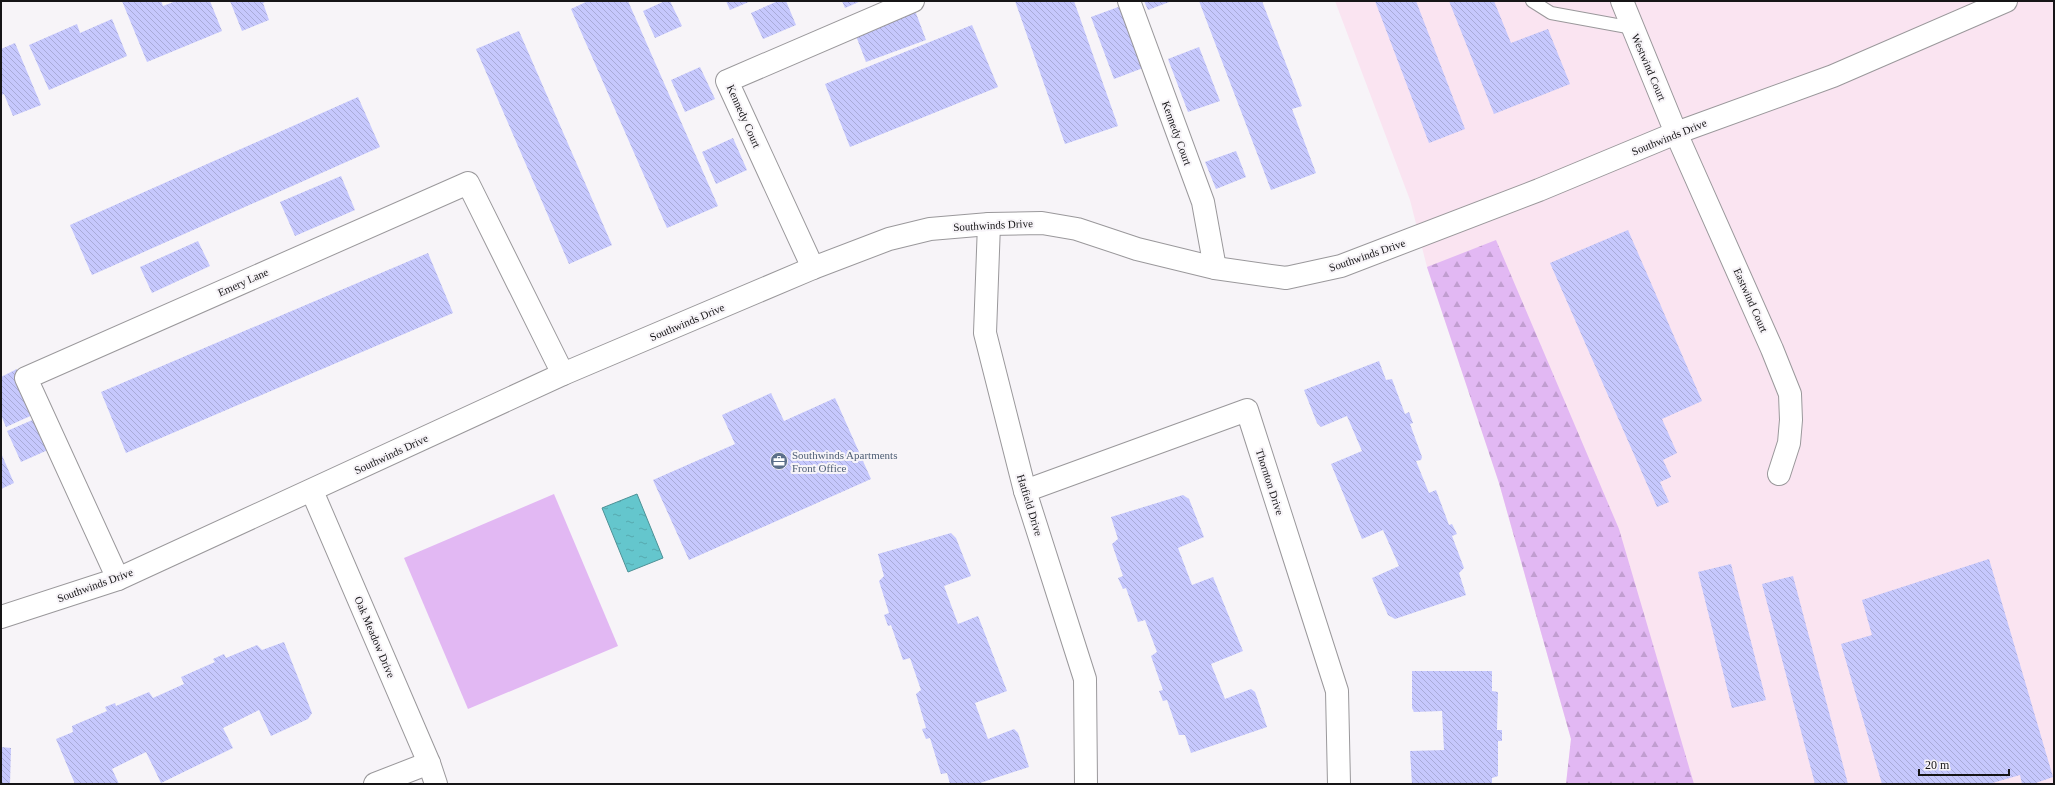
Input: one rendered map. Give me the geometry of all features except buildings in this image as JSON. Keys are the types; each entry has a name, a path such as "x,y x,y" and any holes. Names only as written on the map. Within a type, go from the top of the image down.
{"street":[{"name":"Kennedy Court","path":"813,268 727,81 913,1"},
{"name":"Kennedy Court","path":"1129,1 1203,202 1215,268"},
{"name":"Westwind Court","path":"1622,1 1676,133"},
{"name":"Southwinds Drive","path":"1,617 118,579 312,491 563,374 813,268 889,239 930,229 989,224 1042,223 1077,228 1137,249 1215,268 1286,278 1341,266 1539,190 1676,133 1833,76 2006,1"},
{"name":"Eastwind Court","path":"1676,133 1772,349 1790,394 1791,420 1788,443 1779,474"},
{"name":"Emery Lane","path":"118,579 26,378 468,183 563,374"},
{"name":"Hatfield Drive","path":"989,224 985,332 1025,491 1084,679 1086,784"},
{"name":"Thornton Drive","path":"1025,491 1247,410 1337,691 1339,784"},
{"name":"Oak Meadow Drive","path":"312,491 429,763 436,784"},
{"path":"375,784 429,763"}],"lane":[{"path":"1532,1 1552,14 1633,28"}],"shaded area":[{"path":"1335,1 2054,1 2054,784 1566,784 1571,739 1499,483 1427,267 1410,200"}],"green space":[{"path":"1496,240 1619,529 1694,784 1566,784 1571,739 1499,483 1427,267"},
{"path":"554,494 618,646 468,709 404,558"}],"water":[{"path":"637,494 663,558 628,572 602,508"}],"place":[{"name":"Southwinds Apartments Front Office","path":"779,461"}]}
